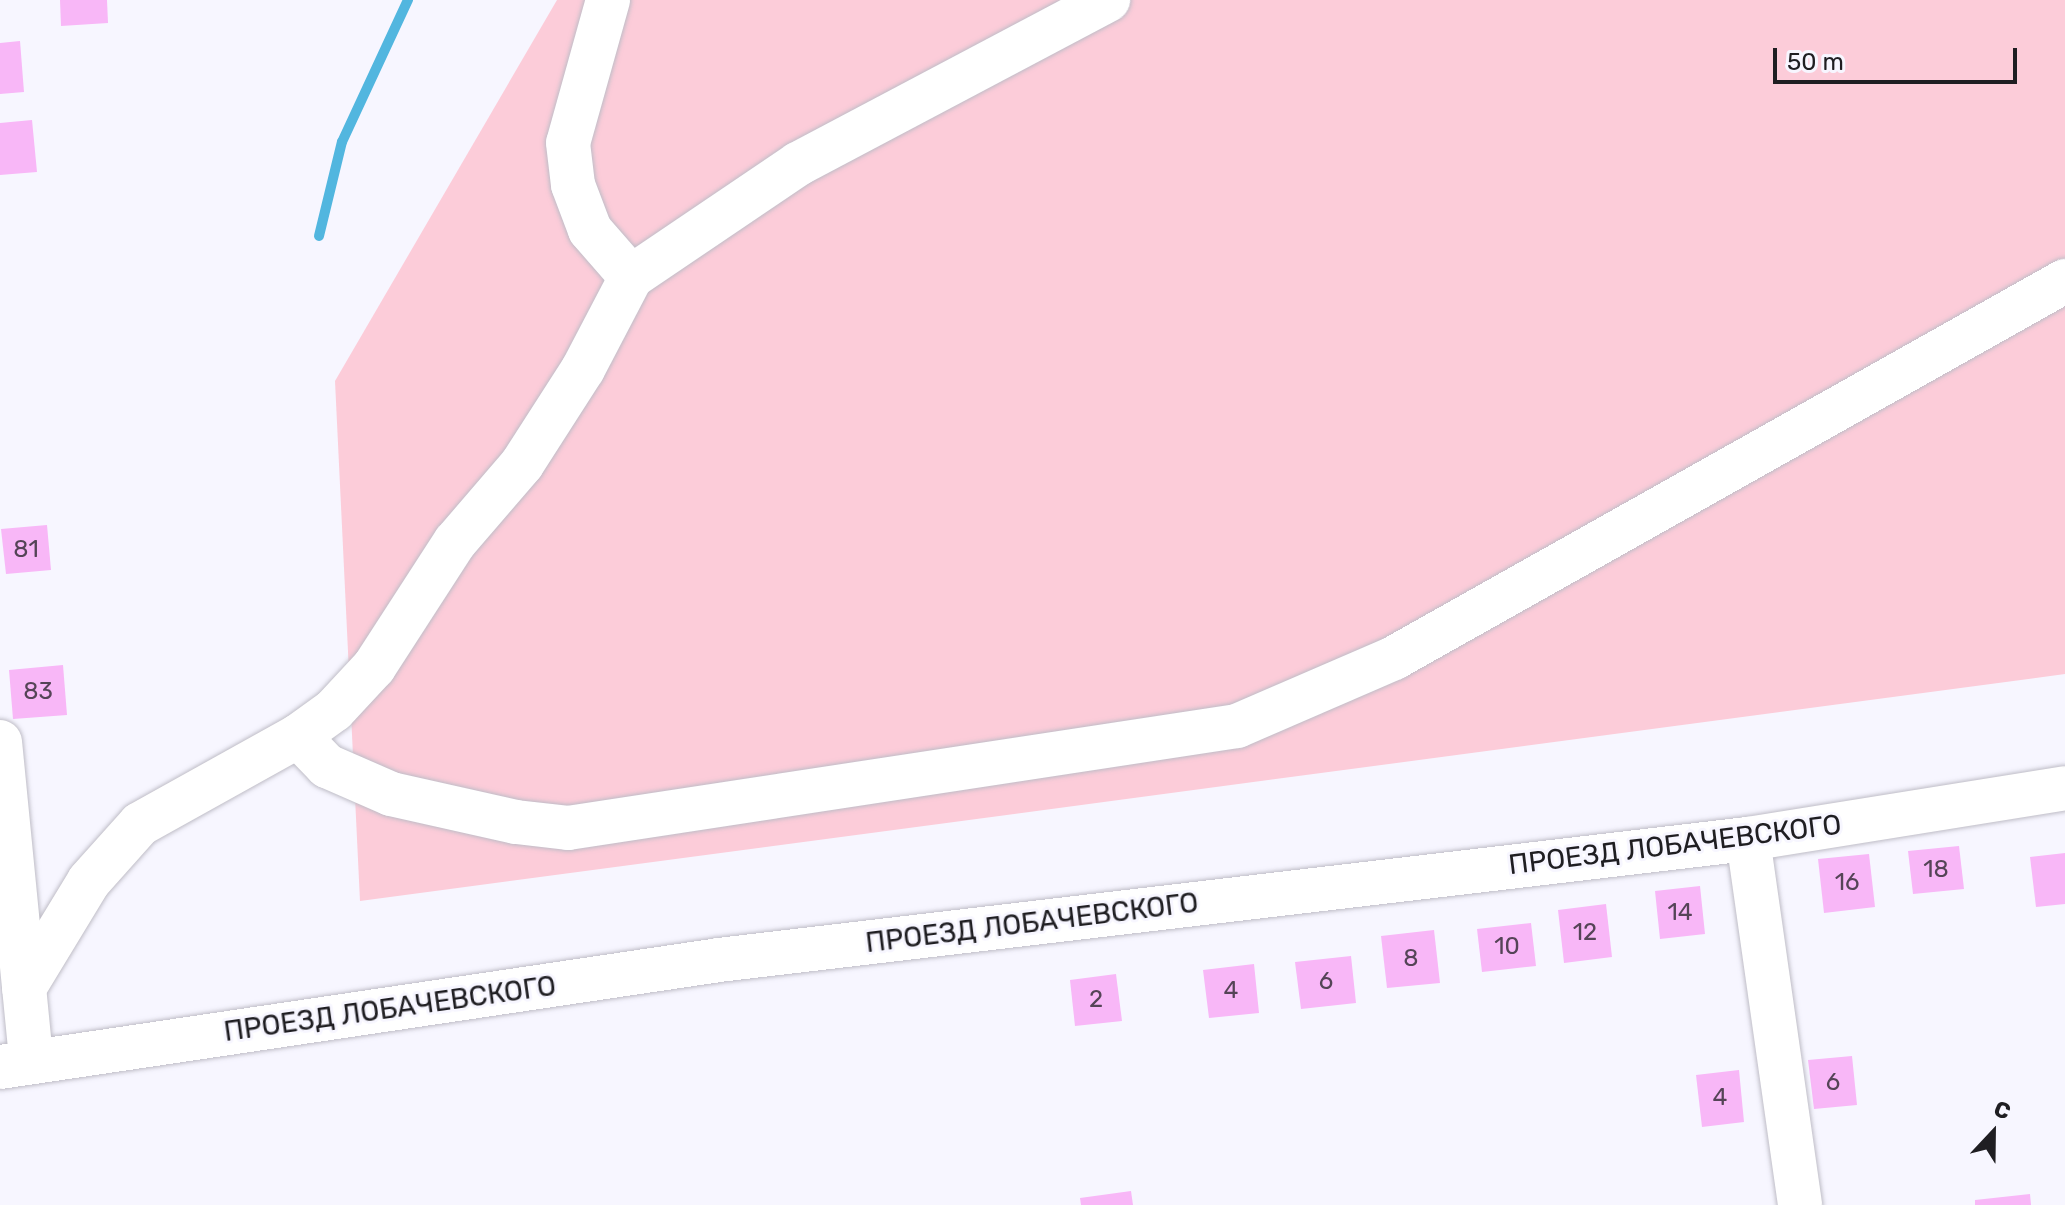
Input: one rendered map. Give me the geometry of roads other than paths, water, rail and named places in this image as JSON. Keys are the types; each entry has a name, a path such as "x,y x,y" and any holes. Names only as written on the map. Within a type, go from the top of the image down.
{"street":[{"path":"608,0 568,143 573,185 590,230 631,277"},
{"path":"24,988 89,881 140,824 298,736 334,710 374,667 455,542 522,464 583,369 631,277 798,164 1108,0"},
{"path":"298,736 327,766 391,794 568,828 1237,726 1394,658 2065,281"},
{"path":"0,742 24,988 15,1064"},
{"name":"ПРОЕЗД ЛОБАЧЕВСКОГО","path":"15,1064 719,960 1748,839 2065,788"},
{"path":"1748,839 1800,1205"}],"waterway":[{"path":"319,236 342,142 408,0"}]}
